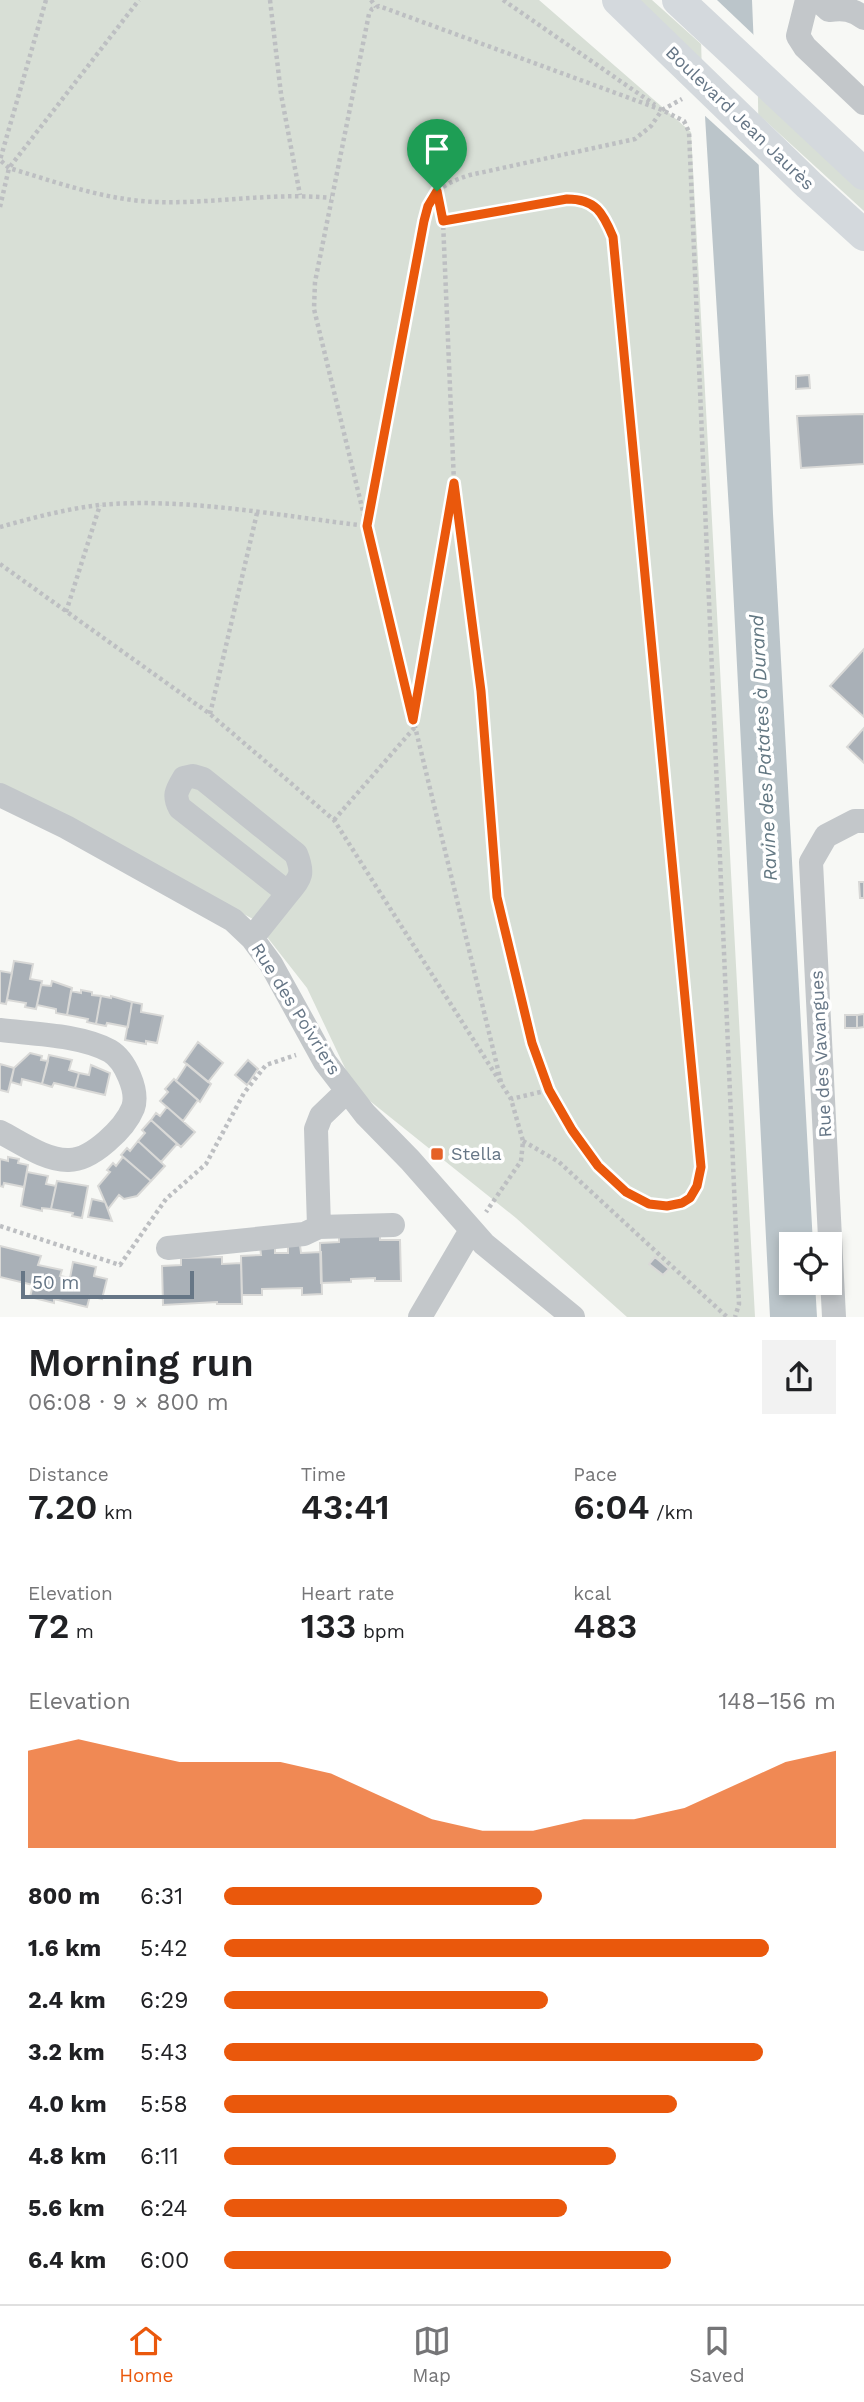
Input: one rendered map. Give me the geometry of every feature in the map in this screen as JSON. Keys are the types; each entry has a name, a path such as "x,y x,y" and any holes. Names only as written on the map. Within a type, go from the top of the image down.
{"main road":[{"name":"Boulevard Jean Jaurès","path":"618,0 809,185 864,234"},
{"path":"678,0 864,174"}],"street":[{"path":"807,0 799,36 805,47 864,103"},
{"path":"818,0 829,10 843,8 857,12 864,18"},
{"path":"252,938 288,893 300,877 301,870 296,854 203,779 193,776 184,778 176,790 175,799 180,808 288,893"},
{"name":"Rue des Poivriers","path":"0,795 66,827 233,920 252,938 285,987 318,1048 365,1114 410,1160 484,1244 573,1317"},
{"name":"Rue des Vavangues","path":"834,1317 811,862 826,836 855,821 864,821"},
{"path":"0,1030 90,1042 113,1053 130,1074 134,1106 118,1131 89,1156 69,1161 50,1157 0,1132"},
{"path":"318,1227 314,1148 316,1129 321,1116 348,1091"},
{"path":"168,1248 304,1234 318,1227 393,1225"},
{"path":"420,1317 471,1230"}],"path":[{"path":"46,0 0,159 9,168 100,195 152,201 206,202 300,195 331,198"},
{"path":"0,207 9,168 139,0"},
{"path":"270,0 281,94 300,195"},
{"path":"371,0 376,7"},
{"path":"503,0 662,110"},
{"path":"500,1082 314,309 314,282 331,198 369,13 376,7 386,7 662,110 684,121 689,132 740,1304 735,1317"},
{"path":"367,526 424,221 428,206 437,191 452,181 470,175 635,139 651,126 662,110 687,96"},
{"path":"0,172 9,168"},
{"path":"437,191 443,221 454,483 481,691 497,897 532,1043 549,1090 572,1130 598,1166 626,1192 649,1204 667,1206 682,1203 690,1198 697,1186 701,1167 613,237 606,219 593,204 579,199 443,221"},
{"path":"413,720 454,483"},
{"path":"0,527 100,505 178,504 367,526"},
{"path":"66,612 100,505"},
{"path":"210,714 257,513"},
{"path":"334,820 415,727"},
{"path":"0,1226 120,1265 166,1199 206,1164 244,1093 266,1065 318,1048"},
{"path":"511,1099 549,1090"},
{"path":"523,1141 559,1162 727,1317"}],"shaded area":[{"path":"0,0 539,0 691,132 755,1317 627,1317 516,1218 355,1089 307,988 253,919 0,784"},
{"path":"633,0 652,0 864,190 864,211"}],"water":[{"name":"Ravine des Patates à Durand","path":"703,0 752,0 773,514 812,1232 779,1232 779,1295 816,1295 817,1317 770,1317 730,527 705,116"}],"pier":[{"path":"700,0 717,0 757,38 759,165 703,114"}],"building":[{"path":"809,375 810,388 796,389 796,376"},
{"path":"864,414 864,464 801,468 797,416"},
{"path":"864,649 864,717 830,686"},
{"path":"864,728 864,763 847,747"},
{"path":"859,882 864,882 864,898 860,898"},
{"path":"14,961 33,964 30,979 42,981 36,1009 25,1007 26,1003 7,1000"},
{"path":"0,971 12,973 6,1004 0,1003"},
{"path":"52,981 72,988 67,1015 56,1013 56,1009 37,1005 41,985 51,986"},
{"path":"81,990 101,996 96,1024 87,1022 88,1019 67,1015 71,991 81,993"},
{"path":"101,996 132,1002 128,1027 96,1024"},
{"path":"132,1002 142,1004 141,1012 163,1016 157,1043 125,1040"},
{"path":"864,1014 864,1027 857,1028 857,1015"},
{"path":"845,1015 857,1015 857,1028 845,1028"},
{"path":"198,1042 223,1063 208,1082 184,1062"},
{"path":"30,1053 42,1056 41,1060 48,1061 42,1084 22,1079 21,1085 11,1082 14,1068"},
{"path":"49,1055 72,1060 69,1070 79,1073 75,1088 54,1083 52,1087 42,1084"},
{"path":"248,1060 258,1069 247,1085 235,1075"},
{"path":"0,1064 14,1068 8,1092 0,1090"},
{"path":"187,1064 211,1084 200,1102 176,1081"},
{"path":"91,1065 110,1073 105,1095 75,1088 79,1073 89,1075"},
{"path":"174,1079 198,1100 183,1121 160,1101 168,1092 165,1089"},
{"path":"167,1107 195,1132 181,1147 151,1120 156,1113 160,1116"},
{"path":"151,1120 177,1144 161,1162 138,1141 145,1133 142,1130"},
{"path":"138,1141 165,1166 151,1181 121,1155 127,1148 130,1151"},
{"path":"8,1157 19,1159 18,1163 28,1165 24,1187 4,1183 3,1187 0,1186 0,1159 8,1161"},
{"path":"123,1157 151,1181 137,1196 124,1199 119,1195 108,1209 98,1186 110,1172 107,1170 113,1163 116,1166"},
{"path":"27,1172 48,1176 46,1184 56,1186 51,1209 42,1208 42,1211 21,1206"},
{"path":"57,1181 88,1186 82,1218 72,1216 73,1213 51,1209"},
{"path":"92,1199 105,1202 112,1221 88,1217"},
{"path":"380,1234 380,1240 400,1240 401,1281 375,1281 375,1278 321,1283 320,1243 339,1242 339,1235"},
{"path":"288,1245 300,1245 301,1253 321,1252 322,1294 302,1295 302,1288 262,1289 262,1295 242,1295 241,1256 261,1255 260,1246 275,1246 275,1253 288,1253"},
{"path":"0,1246 41,1256 38,1265 62,1270 60,1276 70,1278 73,1262 96,1267 94,1276 107,1279 102,1299 90,1296 87,1307 54,1299 54,1303 30,1297 33,1285 0,1277"},
{"path":"222,1257 222,1264 241,1263 242,1304 217,1302 163,1305 162,1266 181,1265 181,1258"},
{"path":"655,1257 669,1269 663,1275 649,1264"}],"place":[{"name":"Stella","path":"437,1154"}],"route":[{"path":"437,191 443,221 579,199 593,204 606,219 613,237 701,1167 697,1186 690,1198 682,1203 667,1206 649,1204 626,1192 598,1166 572,1130 549,1090 532,1043 497,897 481,691 454,483 413,720 367,526 424,221 428,206 437,191"}]}
